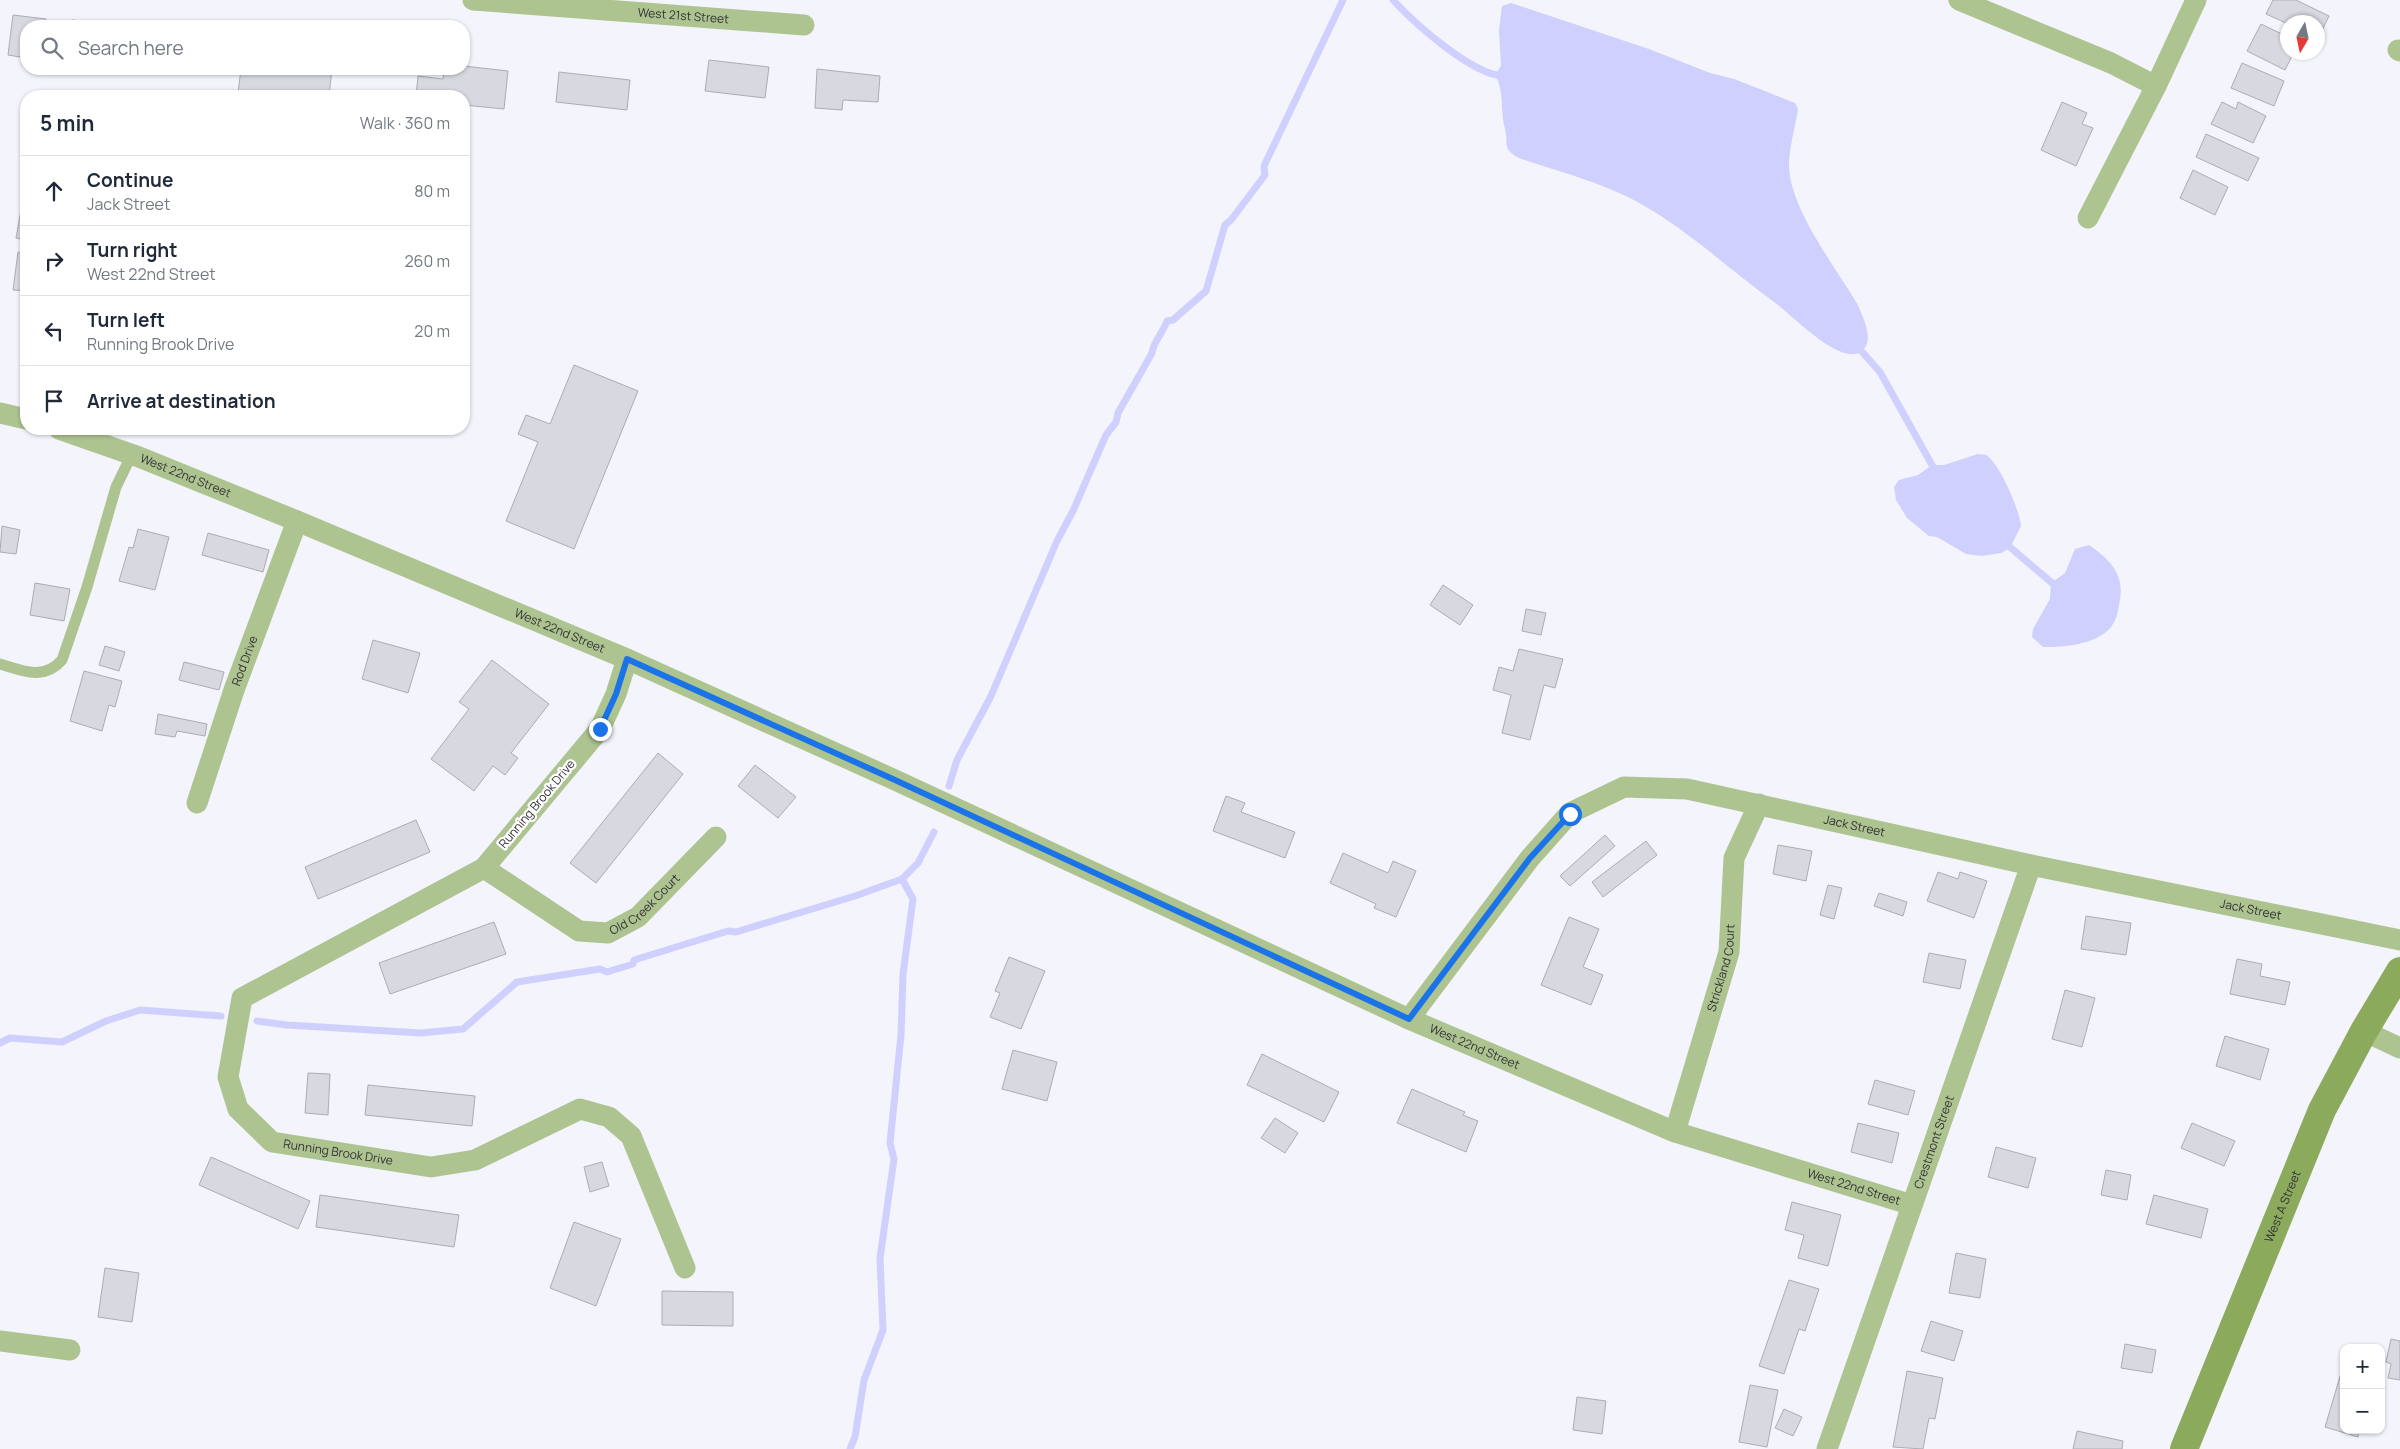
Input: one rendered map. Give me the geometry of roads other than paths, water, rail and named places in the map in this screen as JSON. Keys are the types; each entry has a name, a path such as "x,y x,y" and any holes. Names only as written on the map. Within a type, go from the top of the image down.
{"street":[{"name":"West 21st Street","path":"473,0 804,24"},
{"path":"1959,0 2111,64 2156,86"},
{"path":"2088,218 2156,86 2196,0"},
{"path":"0,413 20,418"},
{"name":"West 22nd Street","path":"77,435 132,454 297,521 627,659 895,780 1409,1019 1674,1132 1912,1205"},
{"name":"Rod Drive","path":"197,803 234,690 297,521"},
{"name":"Running Brook Drive","path":"627,659 616,694 600,729 484,868 242,998 228,1077 238,1109 272,1142 431,1167 475,1160 580,1109 609,1117 631,1136 685,1268"},
{"name":"Jack Street","path":"1409,1019 1530,858 1570,814 1624,786 1687,789 2030,865 2400,940"},
{"name":"Strickland Court","path":"1674,1132 1728,952 1734,858 1759,804"},
{"name":"Old Creek Court","path":"484,868 579,931 608,933 638,917 716,837"},
{"name":"Crestmont Street","path":"1828,1449 2030,865"},
{"name":"West A Street","path":"2184,1449 2289,1186 2322,1110 2364,1031 2400,971"},
{"path":"2364,1031 2400,1048"},
{"path":"0,1341 70,1350"}],"lane":[{"path":"0,664 44,673 54,668 62,660 87,587 116,487 132,454"}],"water":[{"path":"1511,3 1649,49 1795,103 1798,109 1789,159 1791,183 1805,219 1858,305 1868,335 1868,341 1862,351 1853,354 1842,352 1829,346 1694,239 1643,205 1598,184 1513,155 1507,146 1500,88 1495,75 1501,66 1499,30 1502,6"},
{"path":"1978,454 1986,455 1991,459 2003,477 2013,499 2021,526 2010,548 2001,553 1982,556 1966,554 1937,537 1929,536 1907,518 1896,500 1894,487 1899,480 1918,475 1932,465 1944,465"},
{"path":"2089,545 2110,563 2119,577 2121,595 2114,622 2105,633 2089,641 2080,644 2043,647 2032,637 2033,629 2050,599 2051,583 2065,573 2075,549"}],"waterway":[{"path":"949,786 957,760 991,696 1057,541 1073,511 1106,435 1116,422 1118,413 1152,353 1154,345 1167,321 1173,320 1206,291 1225,225 1231,220 1265,175 1264,166 1343,0"},
{"path":"1393,0 1444,46 1475,67 1503,76"},
{"path":"1856,345 1880,372 1932,465 1938,472"},
{"path":"2004,542 2058,588"},
{"path":"257,1021 287,1025 421,1033 463,1029 517,982 600,969 607,972 633,964 634,960 728,931 736,932 855,896 902,879 918,863 934,832"},
{"path":"850,1449 855,1437 864,1380 883,1330 880,1258 894,1159 890,1143 901,1035 903,974 913,899 902,879"},
{"path":"0,1043 10,1038 62,1042 106,1021 140,1010 221,1016"}]}
